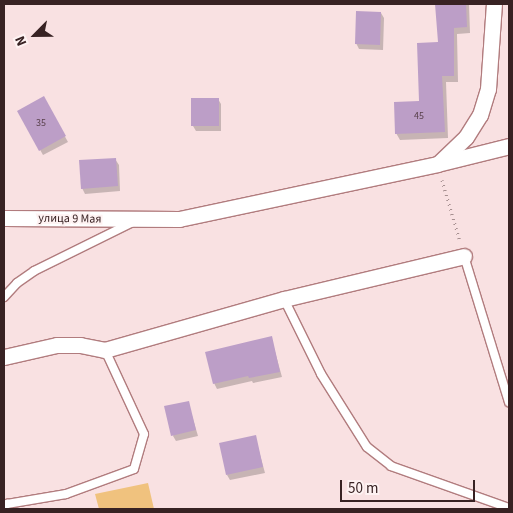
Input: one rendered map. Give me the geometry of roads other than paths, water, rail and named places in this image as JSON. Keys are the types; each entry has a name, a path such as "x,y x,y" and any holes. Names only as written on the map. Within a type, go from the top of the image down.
{"street":[{"path":"438,164 466,137 480,115 488,89 494,4"},
{"name":"улица 9 Мая","path":"4,218 179,219 438,164 509,146"},
{"path":"4,357 57,345 80,345 105,350 284,299 464,256"}],"lane":[{"path":"4,297 17,283 34,271 136,220"},
{"path":"464,256 509,402"},
{"path":"284,299 321,374 367,447 392,466 509,508"},
{"path":"4,506 66,494 134,469 144,434 105,350"}]}
